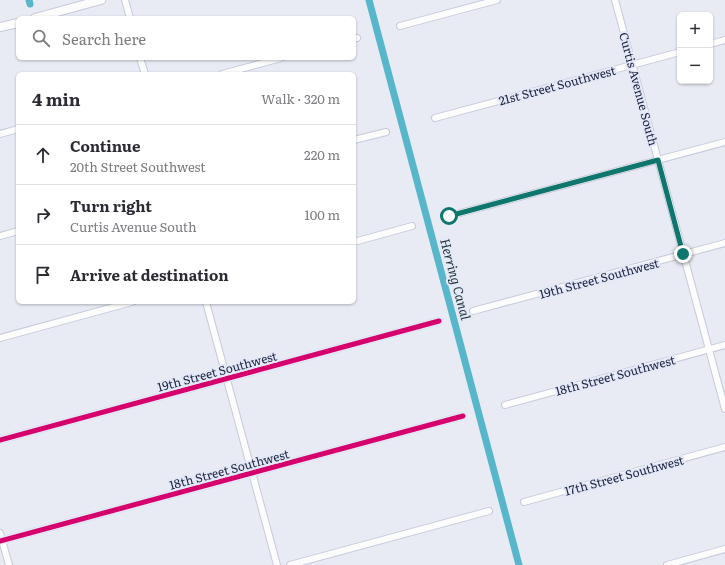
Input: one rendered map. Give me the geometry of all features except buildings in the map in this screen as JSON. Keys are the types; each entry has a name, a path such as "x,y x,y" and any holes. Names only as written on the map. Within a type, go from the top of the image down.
{"street":[{"path":"42,16 101,0"},
{"path":"125,0 129,16"},
{"path":"400,26 497,0"},
{"name":"Curtis Avenue South","path":"615,0 725,409"},
{"path":"0,28 16,24"},
{"path":"713,43 725,40"},
{"name":"21st Street Southwest","path":"435,118 677,53"},
{"path":"141,60 144,72"},
{"path":"229,72 274,60"},
{"path":"0,134 16,130"},
{"path":"356,140 386,132"},
{"path":"449,216 725,142"},
{"path":"356,241 412,226"},
{"path":"0,236 16,232"},
{"name":"19th Street Southwest","path":"473,312 725,243"},
{"path":"0,338 125,304"},
{"path":"207,304 277,565"},
{"name":"19th Street Southwest","path":"0,440 439,321"},
{"name":"18th Street Southwest","path":"505,405 725,345"},
{"name":"18th Street Southwest","path":"1,541 463,416"},
{"name":"17th Street Southwest","path":"524,502 725,447"},
{"path":"290,565 489,511"},
{"path":"0,533 8,565"},
{"path":"667,565 725,550"}],"waterway":[{"path":"29,0 30,4"},
{"name":"Herring Canal","path":"369,0 519,565"}],"cycle path":[{"path":"0,440 439,321"},
{"path":"0,541 463,416"}],"route":[{"path":"449,216 658,160 683,254"}]}
